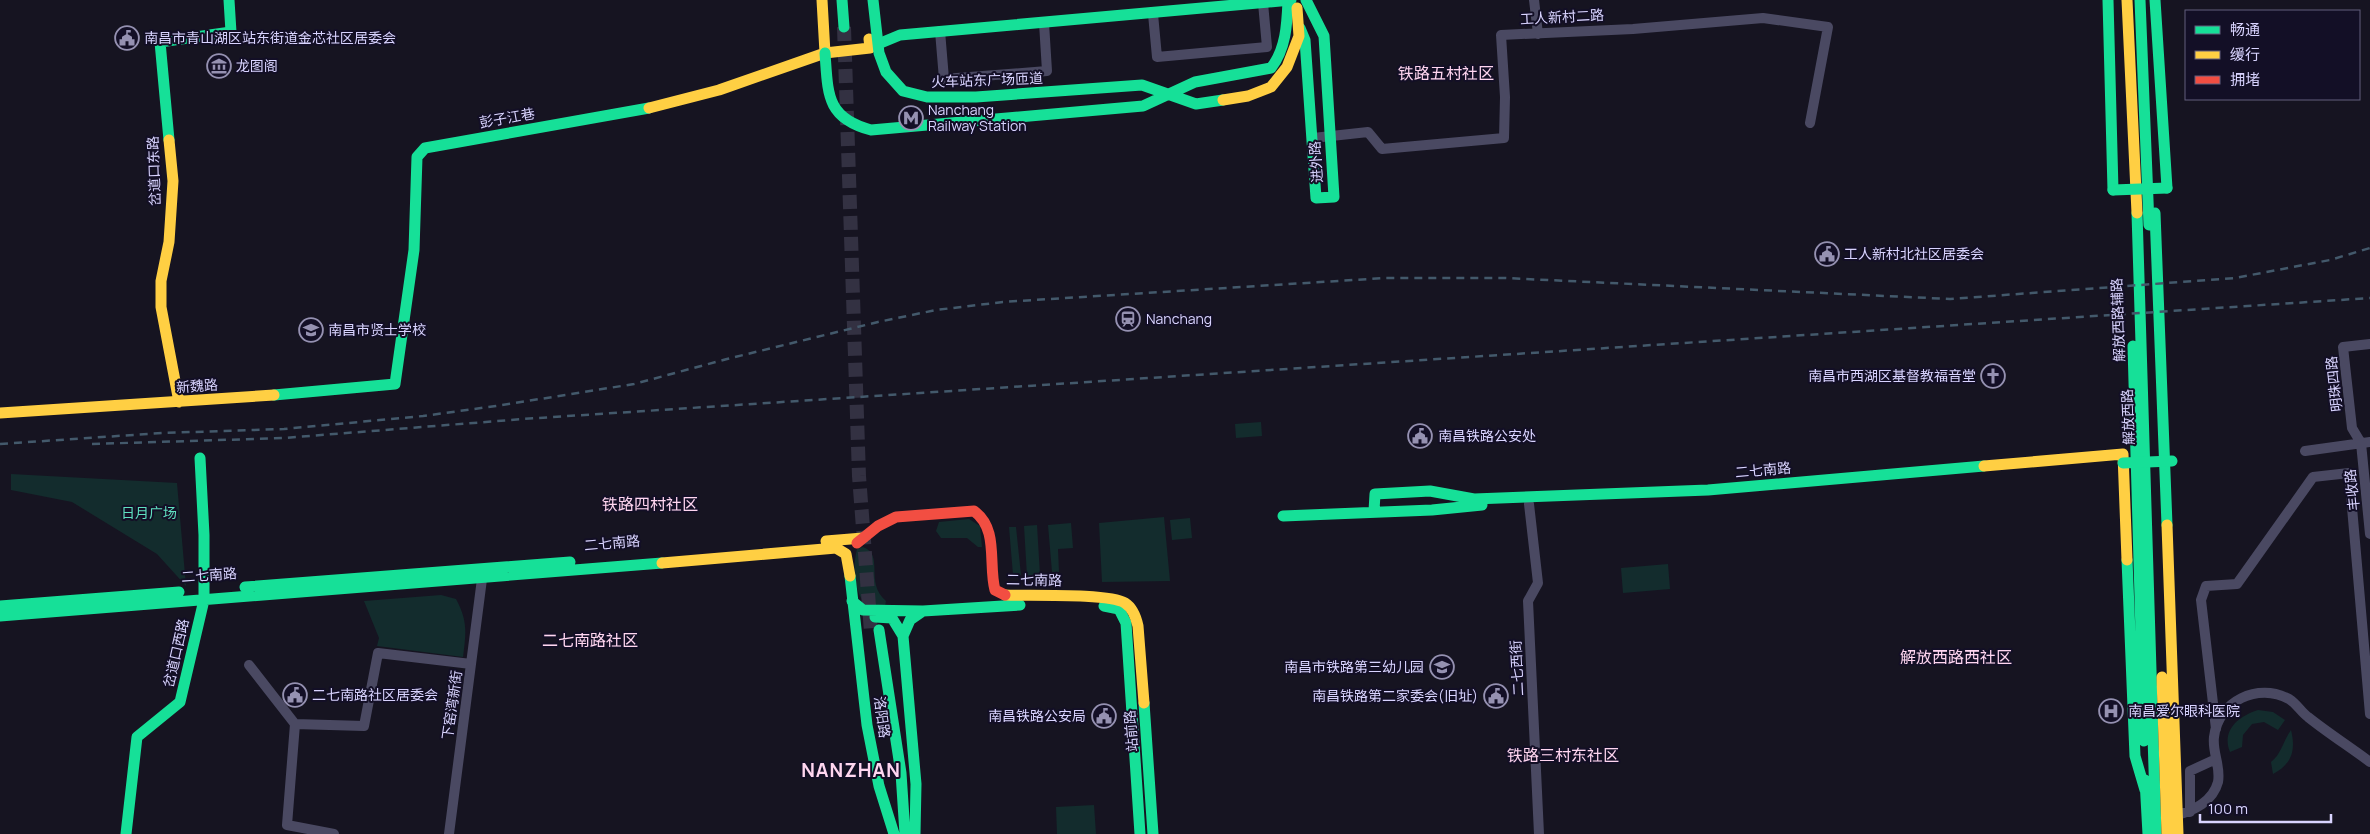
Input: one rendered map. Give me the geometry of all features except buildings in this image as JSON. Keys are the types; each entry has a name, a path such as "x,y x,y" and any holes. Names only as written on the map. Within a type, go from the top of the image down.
{"main road":[{"name":"岔道口东路","path":"179,402 161,307 161,281 169,242 173,180 160,42 231,32 229,0"},
{"path":"822,0 825,52 828,88 837,114 851,125 871,130 1144,106 1195,82 1258,72 1271,68 1278,60 1282,47 1291,0 1153,14 900,35 870,48 825,52"},
{"path":"842,0 849,27 851,0"},
{"path":"866,0 870,48"},
{"name":"火车站东广场匝道","path":"873,0 879,53 886,72 903,91 927,97 976,97 1142,85 1196,104 1248,96 1271,86 1287,67 1299,36 1291,0"},
{"name":"进外路","path":"1291,0 1305,40 1316,198 1334,197 1324,36 1306,0"},
{"path":"2108,0 2113,190 2167,188 2155,0"},
{"name":"解放西路辅路","path":"2126,0 2145,790 2148,834"},
{"name":"解放西路","path":"2126,0 2139,262 2156,834"},
{"name":"解放西路","path":"2140,0 2174,832"},
{"path":"2147,0 2176,815 2174,832"},
{"name":"彭子江巷","path":"395,384 414,250 417,157 425,148 650,108 719,90 825,52"},
{"name":"新魏路","path":"0,413 179,402 395,384"},
{"name":"二七南路","path":"1374,511 1375,494 1430,491 1474,499 1708,490 2172,456 2180,750 2174,778"},
{"name":"岔道口西路","path":"126,834 136,737 180,702 203,595 204,535 200,458"},
{"name":"解放西路辅路","path":"2123,459 2136,756 2145,790"},
{"name":"二七南路","path":"1283,516 1432,510 1479,505 1716,499 2123,459"},
{"name":"二七南路","path":"0,616 203,595 862,538 878,526 896,517 974,511 981,515 987,526 993,583 998,593 1009,597 1067,596 1116,599 1127,603 1134,610 1138,626"},
{"path":"852,601 849,562 853,549 862,538"},
{"name":"二七南路","path":"0,606 482,579 827,547 842,551 849,562"},
{"name":"二七南路","path":"852,601 863,610 923,611 1047,604 1108,606 1122,612 1126,627"},
{"name":"洛阳路","path":"852,601 877,782 894,834"},
{"path":"903,636 910,620 923,611"},
{"path":"855,628 856,623 863,618 889,617 897,623 903,636"},
{"path":"1126,627 1138,626"},
{"name":"站前路","path":"1138,626 1153,834"},
{"name":"站前路","path":"1126,627 1140,834"},
{"name":"洛阳路","path":"900,834 875,631 901,773 906,834"},
{"name":"洛阳路","path":"903,636 916,784 915,834"}],"street":[{"path":"1534,0 1538,34"},
{"path":"1153,14 1157,57 1267,48 1263,3"},
{"name":"工人新村二路","path":"1313,138 1368,132 1382,149 1504,138 1505,97 1502,35 1762,18 1828,27 1810,123"},
{"path":"940,32 944,79 1048,70 1044,23"},
{"name":"明珠四路","path":"2365,443 2352,428 2344,347 2370,344"},
{"path":"2305,451 2365,443"},
{"name":"丰收路","path":"2365,443 2370,534"},
{"path":"2176,815 2201,807 2218,784 2219,772 2214,750 2216,729 2201,600 2206,586 2237,584 2313,477 2349,473 2370,714"},
{"name":"二七西街","path":"1529,504 1538,583 1528,601 1539,834"},
{"name":"下窑湾新街","path":"449,834 482,579"},
{"path":"295,724 364,726 378,653 471,664"},
{"path":"249,665 295,724 287,825 334,834"},
{"path":"2216,729 2227,709 2237,700 2257,693 2276,694 2296,704 2307,716 2370,762"},
{"path":"2190,812 2190,771 2216,759"}],"green space":[{"path":"1261,422 1262,436 1236,438 1235,424"},
{"name":"日月广场","path":"11,474 177,483 186,586 157,554 72,502 11,490"},
{"path":"1164,517 1170,581 1102,582 1099,523"},
{"path":"1190,518 1192,538 1172,540 1170,520"},
{"path":"969,519 980,526 982,547 978,547 967,538 941,538 936,531 939,522"},
{"path":"1071,523 1073,548 1058,549 1059,572 1052,572 1048,525"},
{"path":"1037,525 1040,575 1027,576 1024,526"},
{"path":"1009,527 1016,527 1021,575 1013,575"},
{"path":"863,547 873,556 876,586 886,601 885,606 868,608 857,588 855,565 857,549"},
{"path":"1668,564 1670,589 1623,593 1621,568"},
{"path":"441,595 456,599 463,614 465,634 463,657 377,646 379,638 364,601"},
{"path":"2258,710 2273,712 2285,720 2278,730 2264,722 2252,724 2243,735 2242,747 2230,752 2228,737 2234,725 2244,716"},
{"path":"2291,730 2293,750 2291,756 2285,766 2273,774 2271,762 2278,755"},
{"path":"1094,805 1096,834 1057,834 1056,807"}],"tunnel":[{"path":"844,27 859,476 871,632"}],"railway":[{"path":"0,444 162,433 284,429 423,416 496,406 634,384 878,322 936,310 1003,302 1385,278 1505,278 1950,299 2235,278 2330,260 2370,248"},
{"path":"92,444 284,438 523,419 2370,298"}],"traffic: fast":[{"path":"169,140 160,42 231,32 229,0"},
{"path":"842,0 844,27"},
{"path":"873,0 879,53 886,72 903,91 927,97 976,97 1142,85 1196,104 1223,100"},
{"path":"871,47 900,35 1291,0"},
{"path":"1300,28 1305,40 1316,198 1334,197 1324,36 1306,0"},
{"path":"2108,0 2113,190"},
{"path":"2140,0 2149,225"},
{"path":"2155,0 2167,188"},
{"path":"825,53 829,92 837,111 845,119 871,130 1143,106 1195,82 1271,68 1283,45 1288,1"},
{"path":"274,395 395,384 414,250 417,157 425,148 649,108"},
{"path":"2113,190 2167,188"},
{"path":"2137,213 2156,834"},
{"path":"2155,213 2167,525"},
{"path":"2133,346 2144,741"},
{"path":"126,834 137,737 180,702 204,600 204,535 200,458"},
{"path":"2123,463 2172,461"},
{"path":"1374,511 1375,494 1430,491 1474,499 1708,490 1984,466"},
{"path":"1283,516 1432,510 1482,505"},
{"path":"2127,560 2135,756 2145,790"},
{"path":"245,587 570,562"},
{"path":"0,616 662,563"},
{"path":"850,576 867,725 879,786 894,834"},
{"path":"0,606 179,592"},
{"path":"852,601 863,610 923,611 1020,605"},
{"path":"1104,606 1119,609 1126,623 1140,834"},
{"path":"915,834 916,784 903,636 910,620 923,611"},
{"path":"875,617 892,618 903,636"},
{"path":"879,630 901,773 905,834"},
{"path":"1144,703 1153,834"},
{"path":"2145,780 2148,834"}],"traffic: slow":[{"path":"822,0 825,53 870,48 869,39"},
{"path":"2127,0 2137,213"},
{"path":"1223,100 1248,96 1271,87 1287,67 1299,36 1297,8"},
{"path":"649,108 719,90 825,53"},
{"path":"169,140 173,181 169,242 161,281 161,307 179,402"},
{"path":"0,413 274,395"},
{"path":"1984,466 2123,454 2127,560"},
{"path":"2167,525 2178,834"},
{"path":"826,541 863,538"},
{"path":"662,563 836,548 846,554 850,576"},
{"path":"1005,595 1103,598 1116,600 1128,605 1134,613 1138,626 1144,703"},
{"path":"2162,677 2167,834"}],"traffic: jam":[{"path":"857,543 878,526 896,517 974,511 982,518 990,537 995,590 1005,595"}],"place":[{"name":"南昌市青山湖区站东街道金芯社区居委会","path":"127,38"},
{"name":"龙图阁","path":"219,66"},
{"name":"Nanchang Railway Station","path":"911,118"},
{"name":"工人新村北社区居委会","path":"1827,254"},
{"name":"Nanchang","path":"1128,319"},
{"name":"南昌市贤士学校","path":"311,330"},
{"name":"南昌市西湖区基督教福音堂","path":"1993,376"},
{"name":"南昌铁路公安处","path":"1420,436"},
{"name":"南昌市铁路第三幼儿园","path":"1442,667"},
{"name":"二七南路社区居委会","path":"295,695"},
{"name":"南昌铁路第二家委会(旧址)","path":"1496,696"},
{"name":"南昌爱尔眼科医院","path":"2111,711"},
{"name":"南昌铁路公安局","path":"1104,716"}],"district":[{"name":"铁路五村社区","path":"1446,73"},
{"name":"铁路四村社区","path":"650,504"},
{"name":"二七南路社区","path":"590,640"},
{"name":"解放西路西社区","path":"1956,657"},
{"name":"铁路三村东社区","path":"1563,755"},
{"name":"NANZHAN","path":"851,770"}]}
